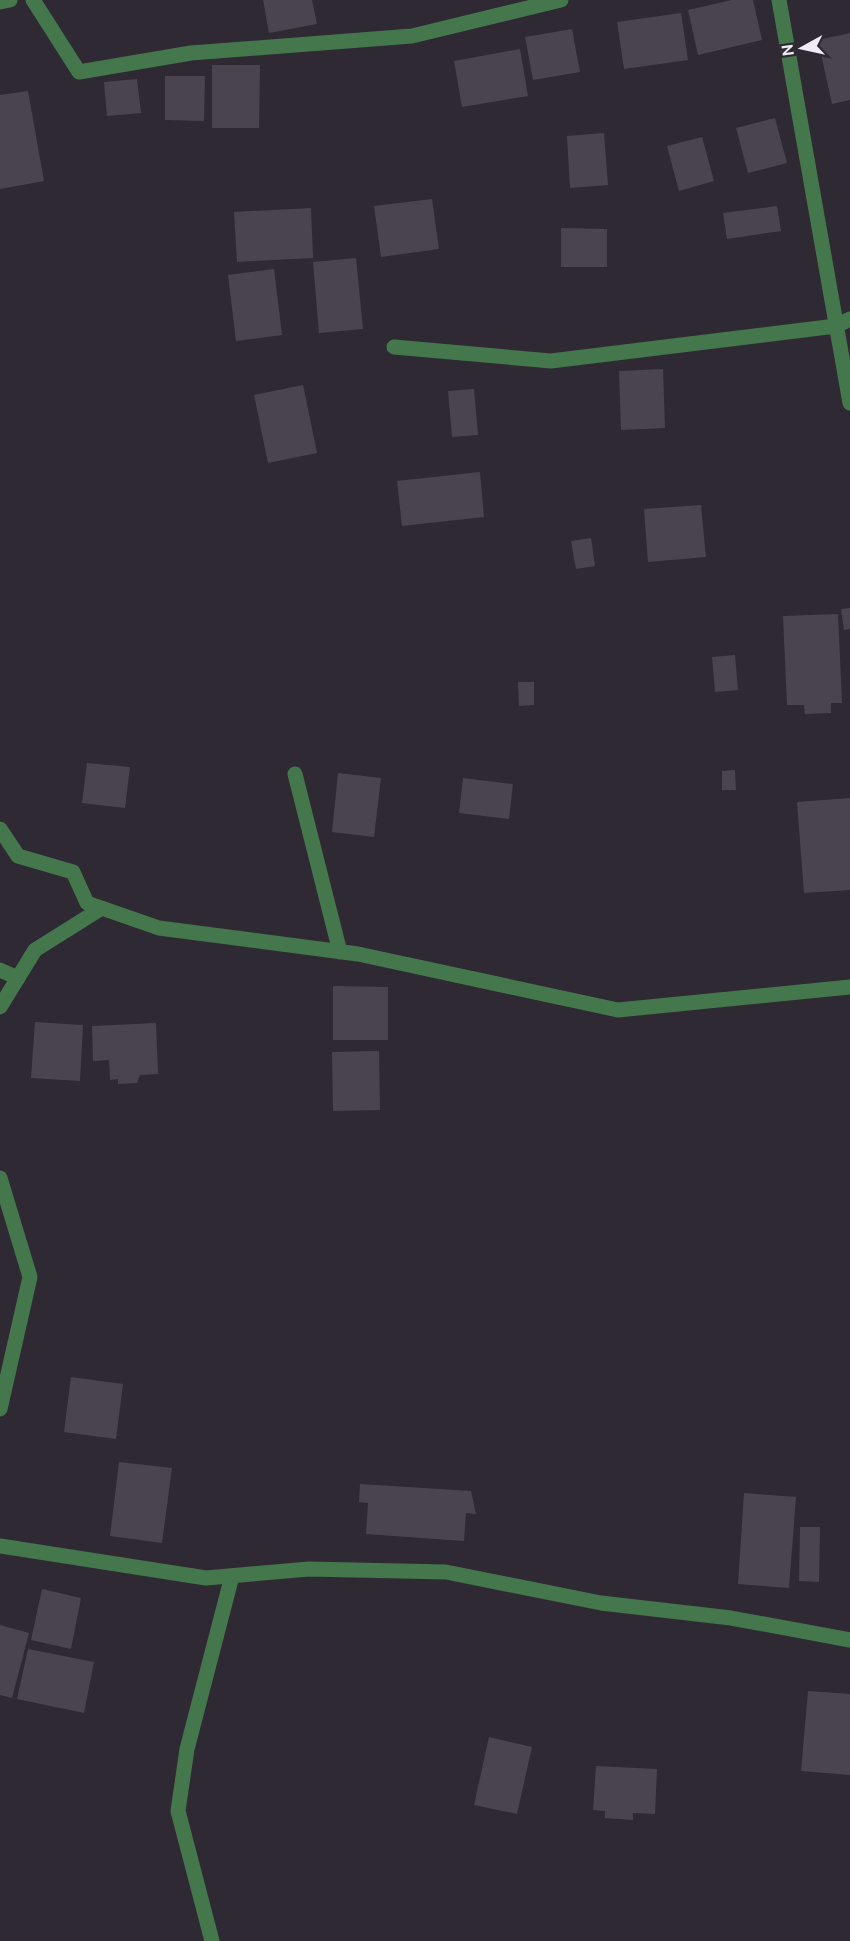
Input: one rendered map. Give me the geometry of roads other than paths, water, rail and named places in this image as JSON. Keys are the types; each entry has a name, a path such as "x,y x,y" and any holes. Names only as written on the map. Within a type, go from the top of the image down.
{"street":[{"path":"0,2 10,0"},
{"path":"33,0 79,72 191,53 412,36 561,0"},
{"path":"779,0 850,403"},
{"path":"394,347 551,361 836,326 850,319"},
{"path":"295,774 340,952"},
{"path":"0,829 18,856 73,872 87,903 159,928 340,952 618,1010 850,987"},
{"path":"0,1007 35,950 102,908"},
{"path":"0,970 18,978"},
{"path":"0,1178 30,1277 0,1409"},
{"path":"0,1546 206,1578 309,1569 446,1572 601,1603 731,1618 850,1641"},
{"path":"212,1941 178,1811 187,1749 232,1576"}]}
